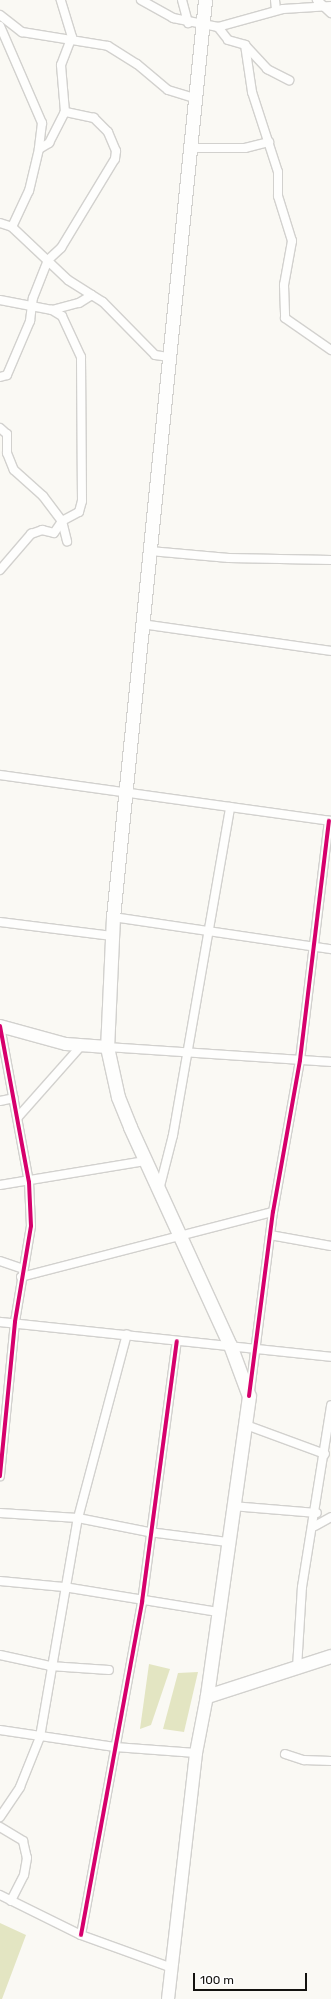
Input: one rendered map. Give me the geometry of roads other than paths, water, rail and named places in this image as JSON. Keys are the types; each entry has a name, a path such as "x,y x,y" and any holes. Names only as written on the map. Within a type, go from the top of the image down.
{"main road":[{"path":"205,0 188,148 170,357 113,917 107,1047 118,1097 158,1193 230,1345 249,1396 246,1424 232,1506 207,1696 331,1656"}],"street":[{"path":"39,149 49,143 65,112 62,65 72,37 61,0"},
{"path":"141,0 159,12 188,23 218,27 276,10 327,6"},
{"path":"182,0 188,23"},
{"path":"275,0 276,10"},
{"path":"317,0 327,6 331,13"},
{"path":"0,15 22,32 72,37 108,46 137,64 168,90 194,98"},
{"path":"0,26 42,124 39,149 29,191 12,227"},
{"path":"218,27 228,40 245,45 267,69 289,80"},
{"path":"245,45 252,92 278,172 278,196 292,242 284,285 285,318 331,350"},
{"path":"0,377 7,375 30,321 32,305 48,260 61,248 91,200 116,151 108,132 94,118 65,112"},
{"path":"188,148 246,148 269,142"},
{"path":"0,223 12,227 68,280 92,295 155,355 170,357"},
{"path":"52,310 79,303 92,295"},
{"path":"0,300 52,310 66,322 81,356 83,385 82,501 79,512 62,521 54,533 42,530 32,534 0,570"},
{"path":"0,428 7,434 7,453 14,470 43,496 62,521 68,541"},
{"path":"150,552 229,558 331,560"},
{"path":"142,624 331,651"},
{"path":"0,775 127,791 330,821 312,947 300,1060 273,1212 253,1350 249,1396"},
{"path":"158,1193 188,1050 230,807"},
{"path":"113,917 331,949"},
{"path":"0,922 112,936"},
{"path":"0,1476 15,1322 31,1226 29,1182 0,1026 82,1046 188,1050 331,1062"},
{"path":"18,1117 82,1046"},
{"path":"0,1101 14,1098"},
{"path":"0,1185 29,1182 145,1161"},
{"path":"0,1262 22,1273 179,1237 273,1212"},
{"path":"270,1236 331,1246"},
{"path":"0,1322 15,1322 177,1341 230,1345 253,1350 331,1357"},
{"path":"0,1817 20,1787 40,1736 50,1666 78,1518 127,1334"},
{"path":"82,1935 142,1602 149,1532 177,1341"},
{"path":"297,1668 302,1587 315,1526 331,1405"},
{"path":"246,1424 325,1454"},
{"path":"232,1506 316,1513"},
{"path":"0,1513 78,1518 149,1532 227,1542"},
{"path":"315,1526 331,1517"},
{"path":"0,1581 64,1587 142,1602 218,1612"},
{"path":"0,1655 50,1666 109,1670"},
{"path":"168,1999 196,1753 207,1696"},
{"path":"0,1730 115,1747 196,1753"},
{"path":"285,1754 304,1760 331,1761"},
{"path":"0,1827 23,1841 27,1858 11,1900"},
{"path":"0,1895 82,1935 172,1968"}]}
